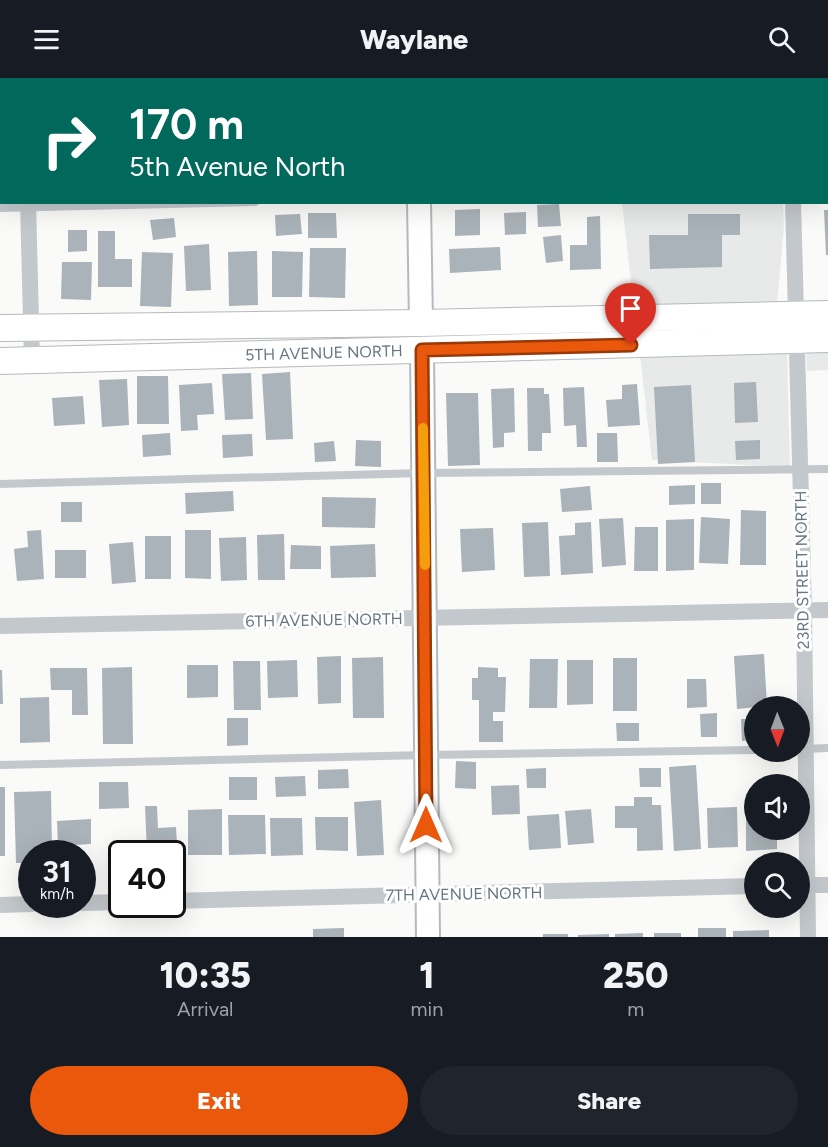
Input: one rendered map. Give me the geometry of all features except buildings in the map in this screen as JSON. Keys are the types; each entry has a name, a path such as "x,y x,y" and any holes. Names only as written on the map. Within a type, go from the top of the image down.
{"main road":[{"name":"5TH AVENUE NORTH","path":"0,361 422,350 796,327 828,314"},
{"name":"5TH AVENUE NORTH","path":"0,328 421,323 796,327 828,339"}],"street":[{"path":"419,204 421,323"},
{"name":"23RD STREET NORTH","path":"793,204 804,611 803,696"},
{"path":"28,205 32,360"},
{"path":"422,350 428,937"},
{"name":"6TH AVENUE NORTH","path":"0,626 828,610"},
{"name":"23RD STREET NORTH","path":"803,762 804,852"},
{"path":"810,885 828,885"},
{"name":"7TH AVENUE NORTH","path":"186,901 744,886"},
{"path":"0,905 18,904"},
{"name":"23RD STREET NORTH","path":"807,918 808,937"}],"lane":[{"path":"0,208 28,205 104,204"},
{"path":"0,484 424,473 828,469"},
{"path":"810,749 828,748"},
{"path":"0,765 744,750"}],"shaded area":[{"path":"622,204 783,204 784,226 777,304 634,308"},
{"path":"806,350 828,350 828,370 807,371"},
{"path":"787,351 790,467 652,460 640,355"}],"slow traffic":[{"path":"423,428 425,565"}],"route":[{"path":"426,825 422,350 631,345"}]}
